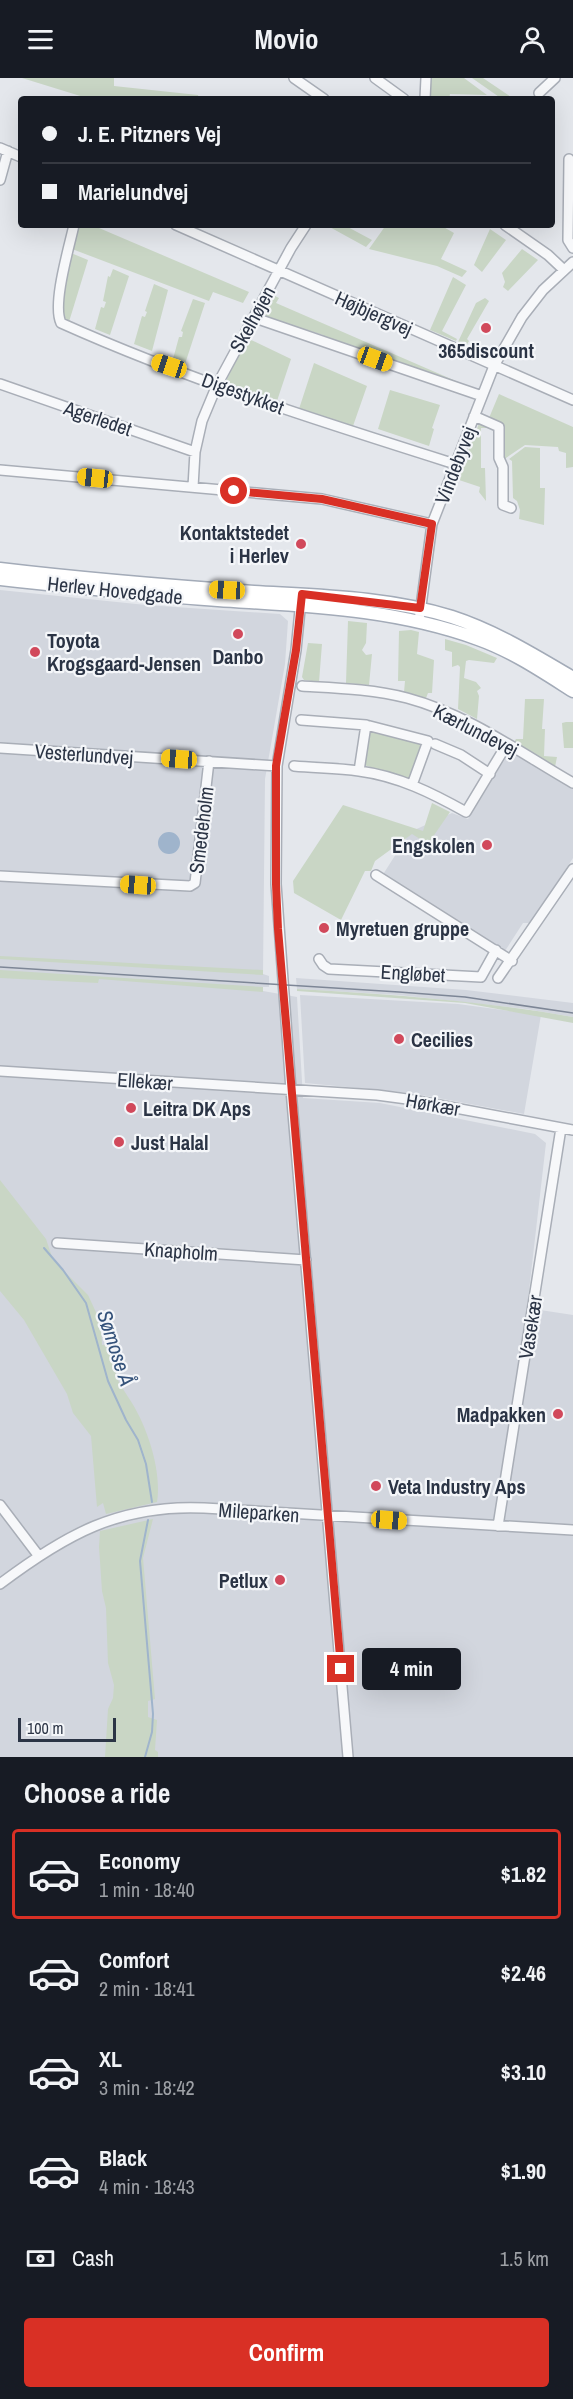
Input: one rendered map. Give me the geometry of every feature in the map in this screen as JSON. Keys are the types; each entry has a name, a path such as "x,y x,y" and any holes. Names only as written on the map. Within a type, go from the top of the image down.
{"main road":[{"name":"Herlev Hovedgade","path":"0,569 302,600 357,610 454,618 494,633 573,678"},
{"name":"Herlev Hovedgade","path":"0,579 146,594 302,600"},
{"name":"Herlev Hovedgade","path":"420,615 510,653 573,692"}],"street":[{"path":"294,78 320,96"},
{"path":"375,78 400,96"},
{"path":"425,96 426,78"},
{"path":"539,93 555,78"},
{"path":"0,180 4,150 18,156"},
{"path":"569,159 568,240 573,249"},
{"name":"Digestykket","path":"73,228 59,299 57,315 61,323 217,385 454,464"},
{"name":"Højbjergvej","path":"183,228 573,400"},
{"name":"Skelhøjen","path":"193,487 195,452 202,421 217,385 304,228"},
{"path":"509,228 548,255 564,270"},
{"path":"518,234 522,228"},
{"name":"Vindebyvej","path":"420,615 432,524 494,366 522,317 543,290 573,262"},
{"path":"252,319 268,322 482,396"},
{"name":"Agerledet","path":"0,384 195,452"},
{"name":"Vindebyvej","path":"474,416 497,424 499,427 498,458 503,467 503,505 511,508"},
{"path":"0,470 322,499 432,524"},
{"path":"302,600 296,650 276,766 276,884 291,1090 348,1757"},
{"name":"Kærlundevej","path":"302,686 370,691 405,698 463,718 573,783"},
{"path":"302,720 366,725 428,741 412,785"},
{"path":"359,771 366,725"},
{"path":"435,744 461,756 490,774"},
{"path":"294,766 359,771 412,785 435,794 466,812 507,744"},
{"name":"Vesterlundvej","path":"0,748 276,766"},
{"name":"Smedeholm","path":"0,876 190,886 195,883 209,761"},
{"path":"376,875 512,960"},
{"path":"498,978 571,875"},
{"name":"Engløbet","path":"319,959 329,969 481,977 496,950"},
{"name":"Ellekær","path":"0,1071 291,1090"},
{"name":"Hørkær","path":"291,1090 408,1099 573,1130"},
{"name":"Vasekær","path":"498,1526 561,1128"},
{"name":"Knapholm","path":"57,1243 306,1260"},
{"path":"0,1505 38,1555"},
{"name":"Mileparken","path":"0,1584 38,1555 77,1532 124,1516 162,1509 196,1508 573,1530"}],"shaded area":[{"path":"0,590 146,605 280,614 288,621 285,664 265,779 263,974 269,976 269,987 263,987 263,991 297,997 303,1098 380,1103 535,1134 546,1143 527,1308 573,1315 573,1757 0,1757"},
{"name":"Engskolen","path":"510,751 573,788 573,858 530,923 523,923 505,951 382,876 410,832 452,813 468,819"},
{"path":"296,978 466,990 573,1003 573,1017 526,1009 399,995 297,989"},
{"path":"300,995 458,1004 541,1015 524,1114 411,1093 305,1083"}],"green space":[{"path":"22,78 114,78 114,86 198,96 80,96"},
{"path":"430,78 464,78 487,95 450,94 450,96 429,96"},
{"path":"472,78 483,78 510,96 498,96"},
{"path":"76,228 99,228 249,292 243,303 213,292 209,301 72,249"},
{"path":"331,228 350,228 372,240 366,247"},
{"path":"384,228 445,228 454,233 441,259 467,271 462,277 437,266 369,249"},
{"path":"490,229 506,240 482,272 474,265"},
{"path":"522,249 538,260 508,291 503,287 505,282 502,273"},
{"path":"71,253 88,260 68,325 64,317 62,299"},
{"path":"113,269 129,276 110,335 95,329 101,307 104,308 106,302 103,301 108,276 110,277"},
{"path":"453,277 466,285 442,331 457,339 456,341 430,330"},
{"path":"154,284 168,290 152,351 134,344 142,316 145,317 147,312 145,311"},
{"path":"271,294 279,298 276,303 465,385 463,387 362,349 359,351 323,335 258,317"},
{"path":"485,298 489,301 467,339 469,341 466,346 458,342 476,303"},
{"path":"193,299 205,303 185,364 173,359"},
{"path":"247,338 291,359 277,401 225,383"},
{"path":"314,363 367,386 353,426 299,409"},
{"path":"390,390 440,405 429,446 378,429"},
{"path":"499,394 573,427 573,467 566,468 566,453 559,451 558,447 525,445 503,460 501,424 489,418"},
{"path":"480,421 496,428 481,428 481,468 485,468 486,501 479,492 480,487 459,480 457,484 455,483"},
{"path":"525,447 540,448 540,488 545,488 544,525 519,519 520,510 517,501 513,498 512,461 509,459"},
{"path":"348,621 367,623 366,643 362,650 366,655 372,654 369,685 346,683"},
{"path":"399,631 419,632 417,654 434,660 432,693 428,693 426,698 404,692 405,681 398,681"},
{"path":"445,639 497,658 494,663 466,661 464,678 476,682 481,688 477,691 479,696 477,719 458,709 460,667 458,665 452,667 452,652 445,650"},
{"path":"308,643 322,644 319,682 304,680 302,677"},
{"path":"525,699 544,699 542,729 545,729 544,756 557,757 555,767 514,742 516,739 523,739"},
{"path":"573,722 573,748 564,748 562,723"},
{"path":"369,729 425,743 409,779 364,765"},
{"path":"432,803 450,812 428,844 412,834 375,861 371,871 365,871 341,920 294,893 293,881 343,805 423,831"},
{"path":"0,956 263,970 263,975 0,959"},
{"path":"0,970 263,987 263,992 99,979 98,983 0,978"},
{"path":"297,989 470,1002 573,1017 573,1023 465,1003 297,991"},
{"path":"0,1180 46,1239 53,1260 88,1295 101,1323 102,1345 120,1343 115,1362 116,1375 138,1413 148,1438 156,1464 157,1502 106,1514 103,1503 97,1507 91,1436 73,1413 67,1394 24,1320 0,1291"},
{"path":"153,1519 143,1558 155,1699 148,1701 148,1717 157,1720 155,1750 158,1752 158,1757 105,1757 108,1709 113,1698 114,1685 108,1663 106,1608 102,1591 99,1547 100,1531"}],"water":[{"path":"169,832 177,835 180,843 177,851 169,854 161,851 158,843 161,835"}],"waterway":[{"name":"Sømose Å","path":"44,1248 86,1303 108,1381 138,1440 146,1464 152,1502"},
{"name":"Sømose Å","path":"145,1757 152,1732 153,1714 140,1561 148,1520"}],"tram line":[{"path":"0,967 465,997 573,1013"}],"place":[{"name":"365discount","path":"486,328"},
{"name":"Kontaktstedet i Herlev","path":"301,544"},
{"name":"Danbo","path":"238,634"},
{"name":"Toyota Krogsgaard-Jensen","path":"35,652"},
{"name":"Engskolen","path":"487,845"},
{"name":"Myretuen gruppe","path":"324,928"},
{"name":"Cecilies","path":"399,1039"},
{"name":"Leitra DK Aps","path":"131,1108"},
{"name":"Just Halal","path":"119,1142"},
{"name":"Madpakken","path":"558,1414"},
{"name":"Veta Industry Aps","path":"376,1486"},
{"name":"Petlux","path":"280,1580"}],"route":[{"path":"234,491 322,499 432,524 428,537 420,608 302,594 296,650 276,766 278,929 341,1669"}]}
